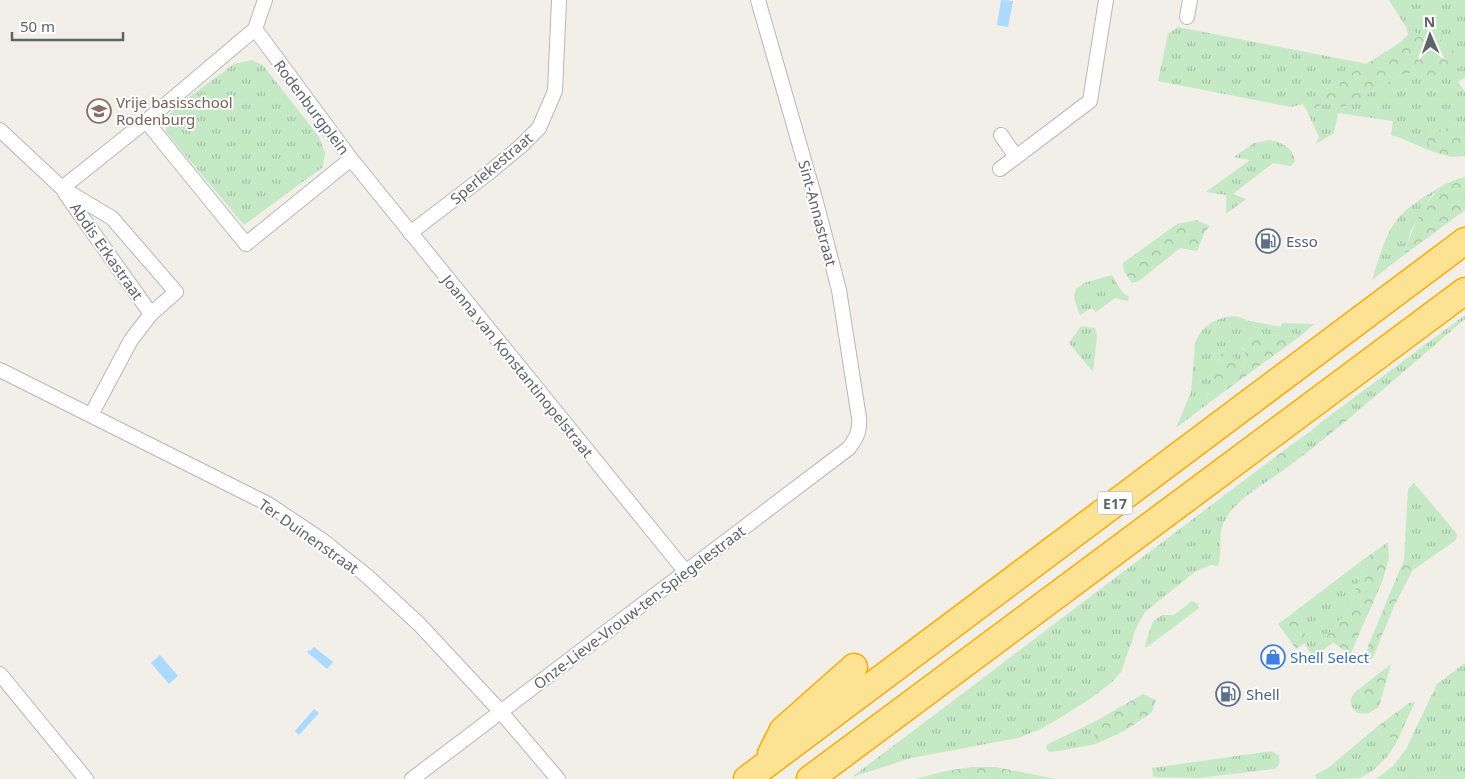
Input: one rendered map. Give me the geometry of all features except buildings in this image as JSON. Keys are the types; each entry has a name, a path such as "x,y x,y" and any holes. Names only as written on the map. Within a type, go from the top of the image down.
{"highway":[{"name":"E17","path":"756,772 1465,241"},
{"name":"E17","path":"810,779 1465,292"},
{"path":"756,772 783,730 854,667"}],"street":[{"path":"62,188 146,121 255,29 265,0"},
{"name":"Sperlekestraat","path":"410,233 486,175 521,146 539,128 555,90 559,0"},
{"name":"Sint-Annastraat","path":"758,0 816,202 839,290 860,429"},
{"path":"1000,169 1090,101 1106,0"},
{"path":"1187,17 1190,0"},
{"name":"Rodenburgplein","path":"146,121 246,244 351,159 255,29"},
{"name":"Abdis Erkastraat","path":"0,130 62,188 151,314"},
{"path":"1001,135 1016,157"},
{"name":"Joanna van Konstantinopelstraat","path":"351,159 685,571"},
{"name":"Abdis Erkastraat","path":"62,188 112,218 176,292 151,314 131,340 91,415"},
{"name":"Ter Duinenstraat","path":"0,370 268,504 322,540 367,576 418,624 501,712 558,779"},
{"name":"Onze-Lieve-Vrouw-ten-Spiegelestraat","path":"412,779 849,448 860,429"},
{"path":"0,674 86,779"}],"green space":[{"path":"1389,0 1465,0 1465,77 1458,82 1465,92 1465,123 1429,133 1428,141 1431,151 1391,135 1393,121 1338,113 1334,133 1316,144 1319,137 1308,113 1332,97 1342,108 1405,73 1423,78 1436,44 1406,27"},
{"path":"1178,27 1367,64 1303,104 1291,107 1158,81 1168,34"},
{"path":"1406,27 1436,44 1442,39 1462,61 1432,84 1414,74 1405,73 1342,108 1332,97 1308,113 1303,104 1401,42 1408,34"},
{"path":"252,60 263,65 319,137 325,153 323,167 244,225 166,132 166,119 178,105 234,64"},
{"path":"1465,123 1465,156 1451,157 1431,151 1428,141 1429,133"},
{"path":"1269,140 1286,146 1294,156 1295,161 1291,166 1273,163 1233,194 1246,199 1226,214 1226,195 1206,192 1250,160 1234,157 1254,143"},
{"path":"1465,177 1465,210 1404,255 1418,218 1433,196 1452,181"},
{"path":"1450,181 1431,196 1411,231 1404,255 1372,280 1389,233 1400,216 1415,203"},
{"path":"1196,220 1210,226 1205,231 1197,251 1180,248 1139,281 1132,283 1124,271 1123,263 1177,224"},
{"path":"1112,275 1122,292 1129,297 1128,301 1115,298 1096,312 1092,308 1080,315 1074,298 1076,289 1084,283"},
{"path":"1465,315 1465,319 1351,417 1346,411 1324,429 1320,423"},
{"path":"1234,316 1281,327 1282,323 1314,324 1299,337 1266,335 1242,348 1247,353 1247,360 1240,367 1230,353 1218,359 1213,384 1206,397 1210,402 1176,428 1191,392 1195,343 1198,337 1210,324"},
{"path":"1081,326 1095,328 1097,336 1093,372 1069,343"},
{"path":"1266,335 1299,337 1210,402 1206,397 1212,386 1217,364 1222,353 1230,353 1241,366 1247,360 1242,340"},
{"path":"1346,411 1351,417 1320,442 1311,431 1320,423 1325,428"},
{"path":"1311,431 1320,442 1305,454 1294,443"},
{"path":"1294,443 1305,454 1281,472 1271,460"},
{"path":"1271,460 1281,472 1245,497 1224,522 1221,531 1218,566 1211,565 1196,571 1145,612 1137,626 1121,672 1111,683 1090,699 1041,729 1018,738 911,758 852,777"},
{"path":"1414,483 1457,534 1456,540 1413,570 1414,566 1404,560 1408,489"},
{"path":"1388,542 1389,558 1382,582 1350,655 1326,637 1351,606 1362,576 1360,562"},
{"path":"1411,559 1414,562 1413,570 1395,604 1373,657 1365,663 1368,646 1404,560"},
{"path":"1360,562 1362,576 1351,606 1326,637 1333,643 1313,657 1304,643 1306,638 1304,630 1293,613"},
{"path":"1192,601 1198,604 1199,608 1145,647 1153,621 1162,615 1174,615"},
{"path":"1293,613 1302,626 1306,638 1306,642 1296,649 1278,624"},
{"path":"1465,663 1465,779 1376,779 1393,766 1406,749 1437,684"},
{"path":"1391,664 1379,707 1372,711 1359,689"},
{"path":"1359,689 1372,711 1367,714 1357,713 1351,703 1353,694"},
{"path":"1143,694 1156,700 1152,712 1124,731 1096,744 1092,726 1094,722"},
{"path":"1415,702 1398,739 1385,736 1379,732 1378,726 1409,703"},
{"path":"1094,722 1092,726 1096,744 1049,752 1046,748 1048,744"},
{"path":"1378,726 1379,732 1385,736 1398,739 1377,767 1360,778 1317,779 1315,775 1328,768"},
{"path":"1272,751 1279,756 1279,763 1275,769 1199,778 1153,777 1152,768"},
{"path":"972,767 996,767 1056,779 915,779"}],"water":[{"path":"1001,0 1013,1 1008,27 997,25"},
{"path":"314,647 333,662 327,669 307,652"},
{"path":"160,655 178,676 169,684 151,663"},
{"path":"314,709 319,713 299,735 295,731"}],"place":[{"name":"Vrije basisschool Rodenburg","path":"99,111"},
{"name":"Esso","path":"1268,241"},
{"name":"Shell Select","path":"1273,657"},
{"name":"Shell","path":"1228,694"}]}
